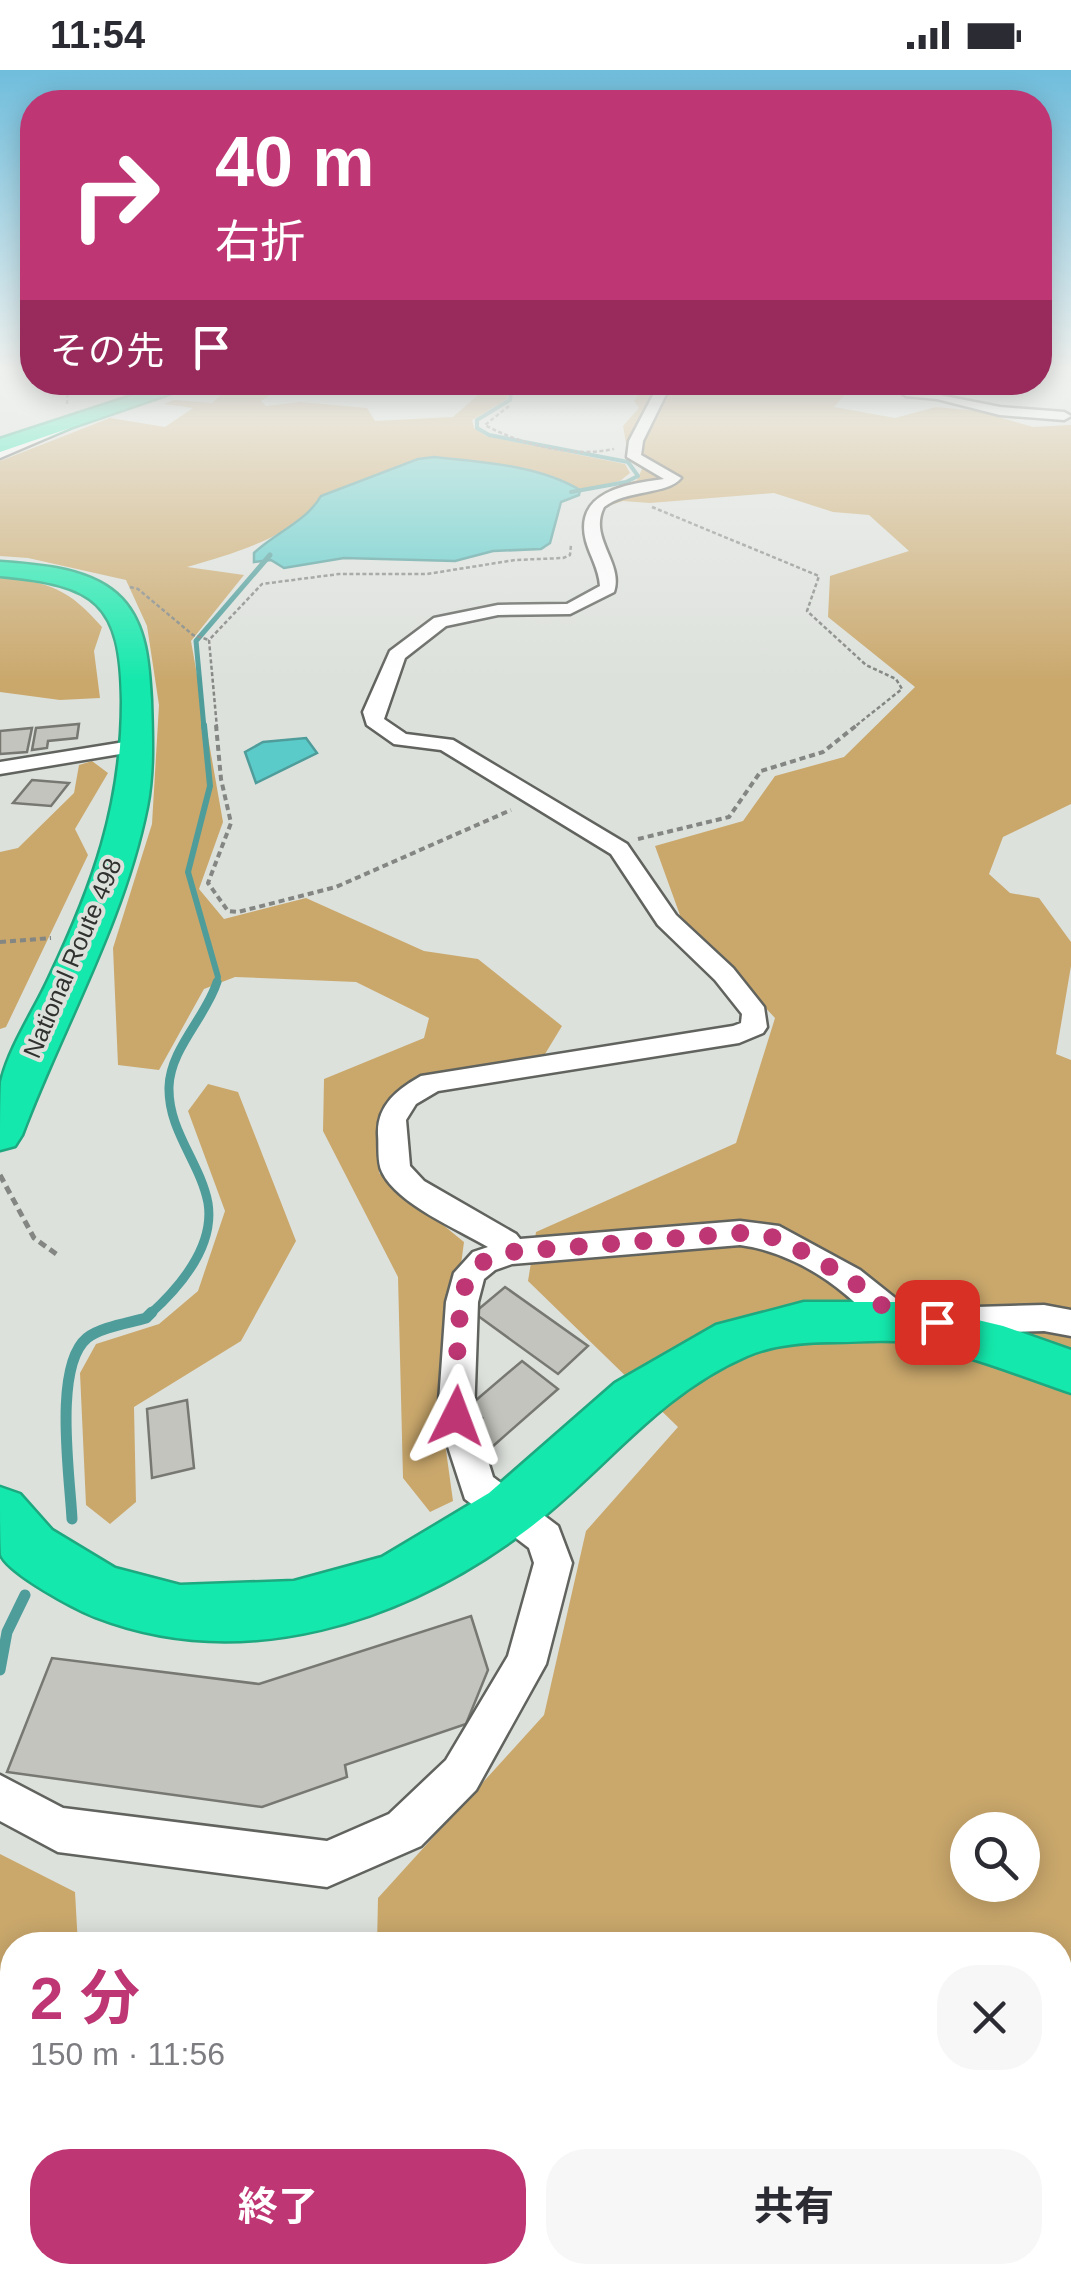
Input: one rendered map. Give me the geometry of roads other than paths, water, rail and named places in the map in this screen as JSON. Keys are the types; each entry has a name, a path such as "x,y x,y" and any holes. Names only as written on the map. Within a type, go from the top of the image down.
{"highway":[{"name":"National Route 498","path":"0,569 61,578 112,603 131,638 137,746 126,823 84,943 27,1062 0,1135"},
{"path":"0,1512 32,1550 102,1592 180,1613 294,1610 395,1581 509,1510 634,1398 734,1339 804,1322 902,1322 1002,1346 1071,1372"}],"street":[{"path":"511,1252 504,1242 413,1189 395,1168 392,1120 406,1097 431,1084 739,1034 754,1027 755,1013 724,974 667,920 619,848 446,744 401,740 374,721 374,712 397,656 440,622 498,610 570,609 608,588 610,580 590,532 593,511 600,500 620,490 670,482 674,478 667,474"},
{"path":"0,768 137,746"},
{"path":"0,1798 58,1830 327,1864 405,1830 461,1775 526,1664 554,1563 545,1538 478,1487 456,1416 462,1302 470,1274 484,1261 511,1252 740,1233 779,1238 849,1278 902,1322 1044,1318 1071,1323"}],"water":[{"path":"378,474 544,474 580,490 579,495 561,502 550,543 541,549 493,551 455,561 344,558 284,568 271,560 254,562 254,553 308,513 321,496"},
{"path":"306,738 317,753 256,783 245,752 263,742"}],"waterway":[{"path":"571,492 626,482 637,474"},
{"path":"204,728 196,641 270,555"},
{"path":"204,725 210,786 188,872 218,977 216,984"},
{"path":"72,1519 66,1423 70,1372 77,1352 93,1334 146,1318 182,1280 206,1235 208,1203 174,1118 169,1087 175,1059 216,984"},
{"path":"0,1670 7,1632 25,1595"}]}
